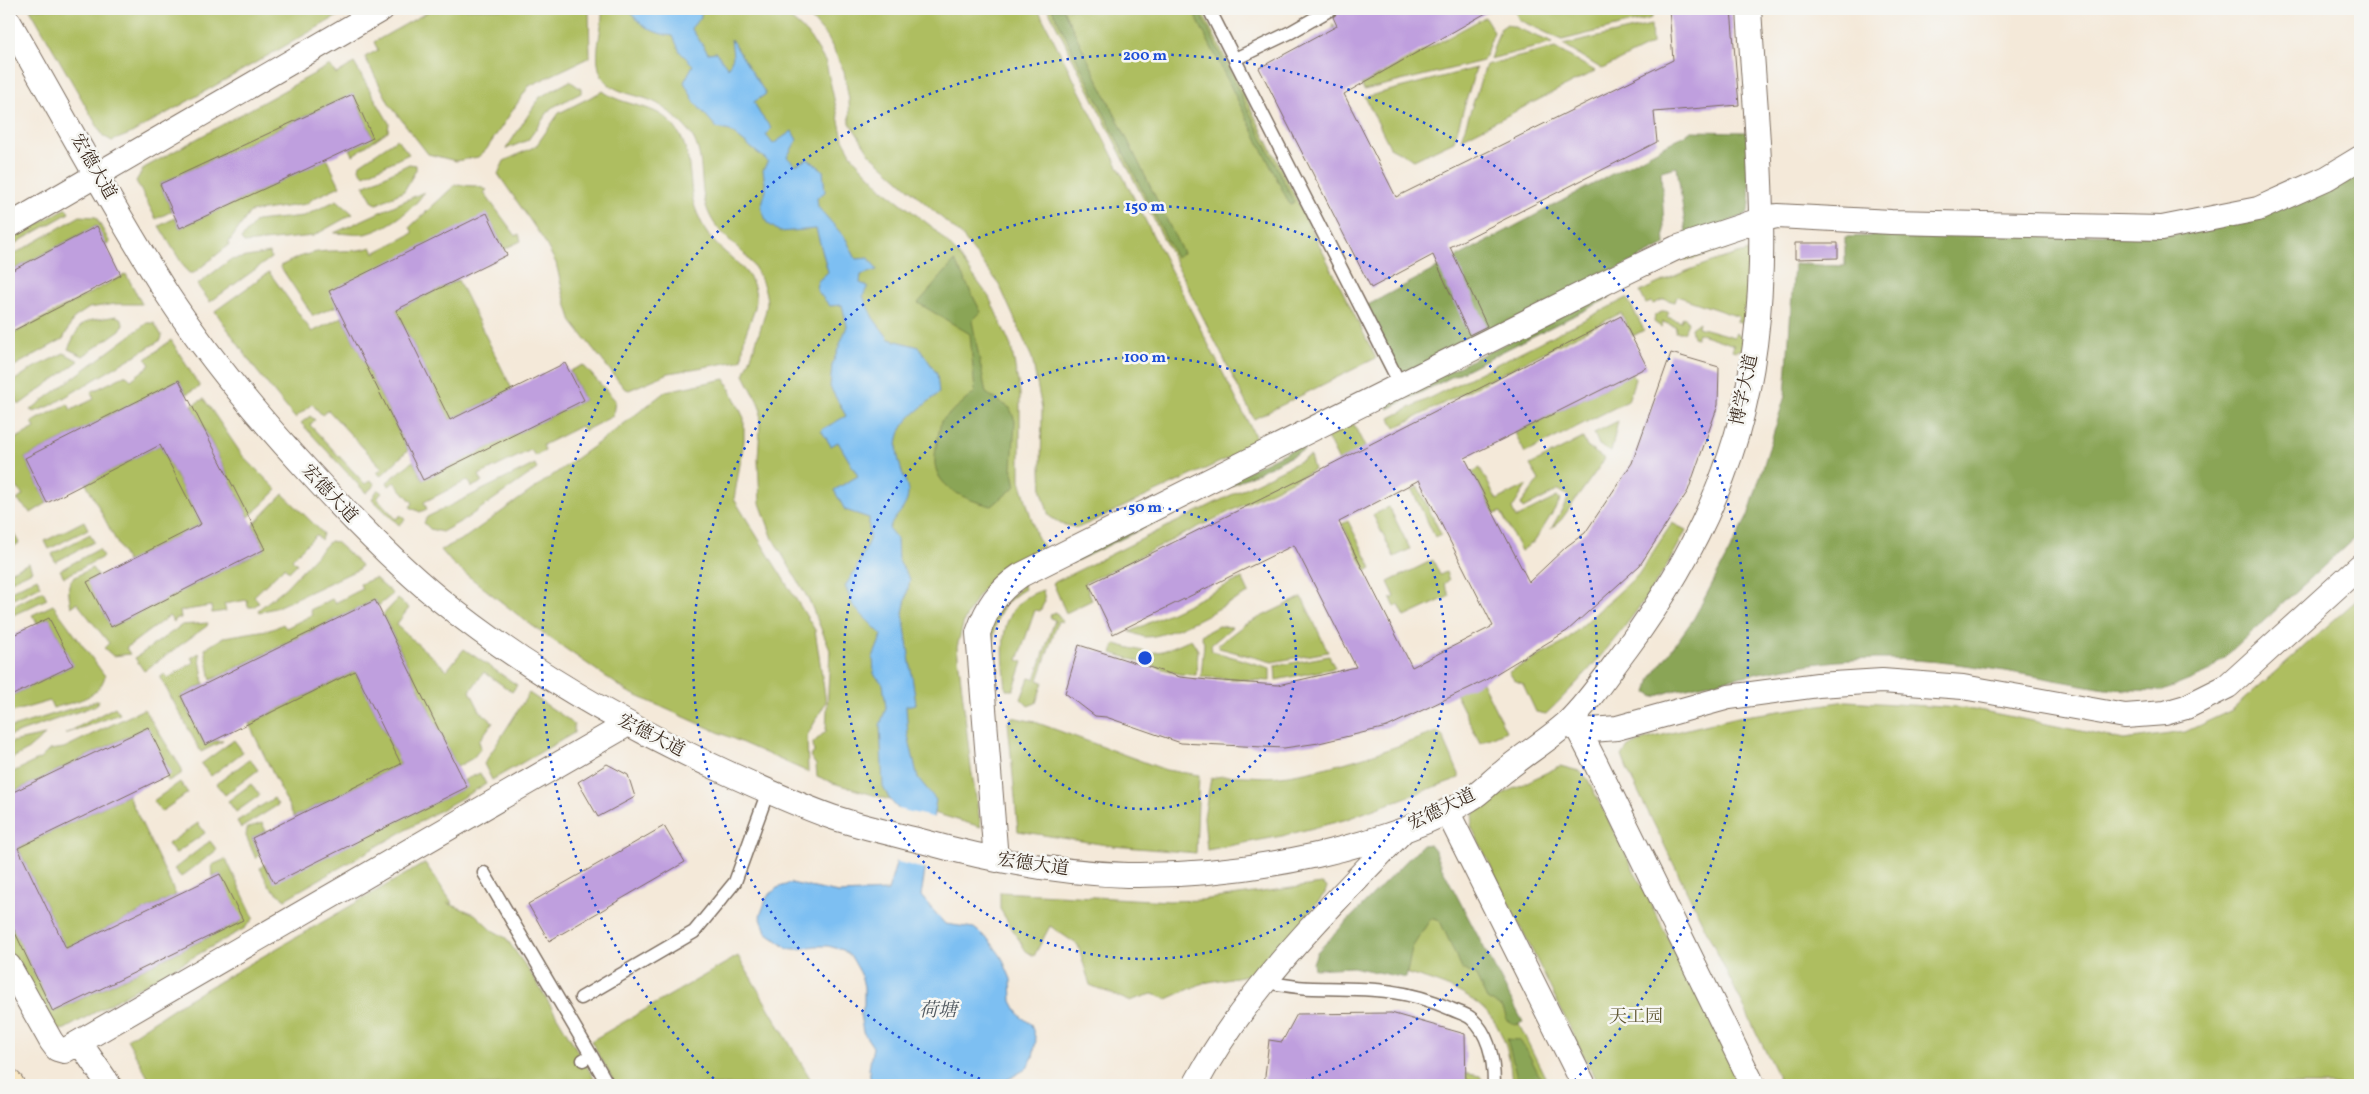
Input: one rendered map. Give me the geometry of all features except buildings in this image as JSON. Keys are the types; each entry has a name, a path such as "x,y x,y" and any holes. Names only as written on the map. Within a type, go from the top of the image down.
{"street":[{"path":"9,226 382,9"},
{"name":"博学大道","path":"1573,727 1595,691 1645,623 1690,550 1712,502 1732,451 1752,368 1761,277 1763,219 1749,9"},
{"name":"宏德大道","path":"9,22 167,293 210,352 280,441 348,514 386,552 442,601 547,676 667,745 768,791 843,820 996,860 1064,870 1125,875 1223,872 1347,848 1406,828 1472,798 1573,727"},
{"path":"996,860 978,633 988,607 996,595 1006,585 1021,575 1676,248 1763,219 1777,216 1882,222 2162,228 2258,209 2327,178 2360,158"},
{"path":"1753,1085 1573,727 1617,728 1729,697 1818,685 1882,681 1963,687 2125,716 2165,712 2208,697 2228,686 2360,566"},
{"path":"9,966 57,1049 64,1051 628,724"},
{"path":"1447,811 1584,1085"},
{"path":"1194,1085 1204,1067 1264,982 1365,870 1406,828"},
{"path":"80,1043 109,1085"}],"lane":[{"path":"1209,9 1401,386"},
{"path":"1235,59 1291,32 1331,9"},
{"path":"582,998 694,932 734,882 768,791"},
{"path":"484,873 587,1058 608,1085"},
{"path":"1264,982 1312,988 1355,987 1397,991 1455,1010 1472,1018 1488,1041 1494,1070 1494,1085"}],"green space":[{"path":"30,9 350,9 130,134 112,141 103,136"},
{"path":"433,9 589,9 590,57 529,86 486,150 478,157 456,161 428,154 390,105 365,57 378,50 374,42"},
{"path":"602,9 779,9 808,34 826,63 843,139 854,159 884,190 931,226 956,252 989,297 1011,346 1020,393 1020,480 1036,534 1043,547 999,570 977,597 964,621 957,647 971,768 981,827 833,783 817,776 816,765 810,756 814,753 813,743 826,731 830,650 809,600 773,539 760,503 758,460 761,408 744,375 766,308 764,288 750,261 720,231 709,214 704,196 699,155 692,136 670,112 661,106 614,88 602,77 597,55"},
{"path":"803,9 1038,9 1259,444 1078,528 1061,524 1049,516 1042,492 1042,409 1032,358 999,284 962,236 870,154 850,123 849,100 844,71 828,38"},
{"path":"1048,9 1201,9 1376,358 1254,419"},
{"path":"1052,9 1063,9 1183,253 1176,258"},
{"path":"1192,9 1198,9 1294,202 1290,205"},
{"path":"1514,9 1652,9 1652,18 1562,40 1519,20"},
{"path":"1485,17 1494,32 1483,61 1364,90 1332,29 1333,24 1363,84"},
{"path":"1507,24 1553,43 1490,59 1500,29"},
{"path":"1651,25 1652,44 1602,69 1563,45"},
{"path":"1555,48 1595,71 1461,139 1486,65"},
{"path":"354,63 389,123 388,131 353,155 350,149 373,137 353,94 160,184 172,211 156,219 136,181 144,168 330,65 336,74"},
{"path":"1476,68 1454,141 1414,160 1390,147 1365,97"},
{"path":"570,81 581,89 581,93 551,108 528,140 506,149 540,97"},
{"path":"603,91 619,100 655,111 670,122 682,140 688,159 694,204 704,228 717,245 742,267 753,285 756,302 744,340 742,359 669,373 629,390 624,388 572,322 556,263 543,239 498,174 504,161 536,146 559,113"},
{"path":"1692,131 1747,132 1750,204 1747,214 1687,239 1677,167 1661,171 1665,245 1402,378 1366,306"},
{"path":"397,139 409,154 364,175 359,169 360,164"},
{"path":"327,159 340,186 314,198 306,204 250,212 229,242 229,245 194,273 189,273 186,270 159,226 175,218 180,228"},
{"path":"409,164 416,165 416,170 404,191 377,204 373,202 364,186"},
{"path":"2360,168 2360,533 2207,673 2163,691 2105,689 1933,661 1875,659 1849,660 1772,670 1672,691 1654,697 1647,693 1651,678 1694,618 1748,516 1785,396 1794,264 1845,266 1845,237 1954,233 2173,235"},
{"path":"455,185 477,186 487,190 484,193 516,236 519,234 521,241 504,249 487,214 337,306 313,316 280,266 316,252 357,250 371,247 374,253 413,233 410,227"},
{"path":"424,192 407,211 392,222 376,230 361,234 334,233"},
{"path":"337,200 353,214 313,236 244,243 241,239 256,221 304,216"},
{"path":"66,208 69,213 9,247 9,241"},
{"path":"80,216 96,217 110,243 106,245 96,226 9,272 9,257"},
{"path":"1737,238 1738,245 1685,261 1684,254"},
{"path":"1749,251 1746,325 1737,322 1739,317 1677,296 1675,302 1664,299 1653,304 1651,302 1646,304 1640,292 1693,268"},
{"path":"270,253 271,258 210,302 197,285 230,260"},
{"path":"955,261 981,312 972,321 986,393 1010,408 1015,421 1012,468 1016,486 992,506 956,493 942,481 937,473 935,464 941,421 975,392 970,334 918,303"},
{"path":"269,272 312,332 342,317 408,450 381,476 377,473 382,468 328,410 322,415 312,404 295,418 256,370 215,311"},
{"path":"126,274 142,304 115,304 89,308 74,318 63,339 9,369 9,336"},
{"path":"458,280 512,389 450,420 396,310"},
{"path":"1609,292 1611,297 1388,409 1385,403"},
{"path":"1627,298 1644,330 1633,336 1621,313 1395,428 1390,418"},
{"path":"1664,311 1669,312 1667,317 1681,322 1683,317 1687,319 1688,323 1684,332 1675,332 1676,327 1663,322 1661,327 1654,322 1655,315"},
{"path":"116,316 122,319 123,325 120,330 83,356 68,349 78,330 86,322"},
{"path":"1699,322 1698,327 1734,337 1736,333 1745,340 1743,349 1732,350 1734,345 1698,333 1696,338 1693,337 1691,328"},
{"path":"147,323 154,323 162,336 161,340 50,406 34,412 30,410"},
{"path":"171,340 200,387 186,394 179,380 25,458 47,503 31,513 17,500 23,495 9,477 9,433 13,440 35,428 32,422 68,404 71,410 94,399 91,392 126,375 131,380 150,365 146,359"},
{"path":"64,353 79,361 19,405 9,384 33,368"},
{"path":"583,365 615,400 613,416 584,431 581,426 543,445 545,451 535,456 531,450 479,475 482,482 472,487 468,480 424,502 427,509 420,512 410,507 413,503 394,482 389,486 387,482 413,461 423,480 584,400 570,371"},
{"path":"1632,374 1635,379 1628,401 1525,453 1515,433"},
{"path":"725,379 744,418 744,441 734,499 815,630 826,702 807,736 808,772 628,692 527,622 453,564 441,550 466,537 612,433 666,391"},
{"path":"204,399 242,455 277,490 249,517 192,405"},
{"path":"310,416 315,420 310,425 365,484 371,480 375,485 366,493 301,423"},
{"path":"1352,421 1384,485 1357,498 1326,435"},
{"path":"1618,421 1611,452 1599,445 1594,433"},
{"path":"1583,438 1587,447 1605,459 1561,520 1551,529 1569,497 1559,490 1523,509 1521,504 1539,480 1530,465"},
{"path":"160,445 201,524 127,562 86,483"},
{"path":"1301,445 1304,450 1072,563 1070,557"},
{"path":"1310,456 1314,470 1085,583 1092,600 1066,613 1053,583"},
{"path":"535,464 537,469 467,518 442,532 430,529 424,523 427,517"},
{"path":"1480,468 1497,500 1527,485 1512,509 1516,518 1557,497 1561,499 1535,541 1521,551 1501,512 1495,514 1472,472"},
{"path":"1418,487 1441,534 1435,537 1412,490"},
{"path":"378,489 382,493 377,498 396,519 401,515 405,520 399,525 372,499"},
{"path":"283,494 323,534 321,540 316,535 292,559 297,564 289,572 284,567 254,596 259,602 254,607 248,607 247,600 224,604 226,611 212,613 211,606 180,611 181,618 177,618 174,622 169,616 126,648 130,654 113,656 104,648 109,643 77,603 71,607 70,582 92,568 98,576 88,582 111,627 265,549 253,525"},
{"path":"1389,507 1410,549 1394,557 1373,515"},
{"path":"84,521 88,529 49,549 45,541"},
{"path":"1348,521 1372,568 1366,571 1342,524"},
{"path":"1672,523 1686,530 1673,555 1642,604 1605,651 1566,694 1546,714 1536,712 1523,684 1514,680 1509,672 1562,644 1638,575"},
{"path":"9,525 19,543 12,548 9,547"},
{"path":"90,534 94,542 55,562 52,554"},
{"path":"330,541 336,542 361,565 359,569 275,608 259,612 258,610 285,588"},
{"path":"99,549 103,557 64,577 60,570"},
{"path":"1433,560 1440,575 1446,572 1449,580 1444,584 1450,596 1405,617 1399,605 1395,607 1391,599 1395,597 1388,582"},
{"path":"29,563 32,571 9,582 9,572"},
{"path":"37,578 41,586 9,601 9,592"},
{"path":"375,578 393,594 378,606 375,600 211,680 205,649 224,637 273,629 283,624 286,628 312,615 310,610 332,599 335,603 362,589 360,584"},
{"path":"1242,578 1249,593 1197,620 1155,636 1144,637 1130,632"},
{"path":"1023,584 1025,589 1004,606 995,627 996,678 989,680 989,620"},
{"path":"1043,590 1045,601 1040,611 1035,610 1018,660 1023,662 1015,686 1013,690 1006,690 1003,645 1009,618 1016,606 1027,597"},
{"path":"43,591 47,599 9,617 9,608"},
{"path":"1302,597 1328,652 1272,662 1219,648 1218,645 1244,625"},
{"path":"2360,597 2360,1085 1782,1085 1628,771 1622,756 1628,747 1646,739 1738,717 1847,701 1974,709 2124,740 2185,732 2232,710"},
{"path":"398,599 409,608 396,625 447,670 464,649 517,685 512,692 484,672 470,691 480,711 493,722 479,741 481,748 473,758 457,767 383,615"},
{"path":"53,605 105,676 102,684 91,695 77,701 53,708 50,701 9,713 9,697 73,665 49,618 38,624 32,615"},
{"path":"1056,612 1063,622 1058,621 1038,680 1043,682 1036,703 1028,706 1021,699 1029,678 1035,679 1055,620 1050,618 1051,614"},
{"path":"208,623 207,626 144,671 135,658 182,625"},
{"path":"1218,626 1232,627 1211,645 1212,651 1270,668 1270,681 1201,677 1204,643 1201,635"},
{"path":"1191,639 1198,650 1196,675 1179,674 1112,653 1115,644 1150,653 1163,651"},
{"path":"199,653 204,684 181,696 205,745 214,741 223,741 201,752 160,677 165,674 168,678 194,662 191,658"},
{"path":"1329,656 1335,668 1276,680 1275,666"},
{"path":"355,671 401,764 294,817 249,724"},
{"path":"1480,678 1506,731 1480,743 1454,691"},
{"path":"529,693 569,720 574,725 574,733 492,780 484,764"},
{"path":"99,700 97,705 9,736 9,728"},
{"path":"115,707 120,714 65,734"},
{"path":"144,709 182,769 181,774 168,781 166,776 170,774 147,727 9,794 9,774 40,759 49,750 64,748"},
{"path":"1012,717 1035,722 1166,770 1199,775 1196,853 1113,846 1018,831 1008,722"},
{"path":"1436,732 1442,735 1459,778 1344,820 1282,836 1207,850 1204,817 1211,778 1220,776 1269,777 1307,772 1364,757"},
{"path":"45,735 26,751 9,760 9,745 12,742"},
{"path":"234,740 243,752 211,776 201,764"},
{"path":"250,759 258,770 225,795 216,784"},
{"name":"天工园","path":"1560,766 1579,771 1587,778 1735,1070 1737,1085 1598,1085 1471,826 1474,812 1488,801"},
{"path":"480,773 486,784 285,899 269,886 260,868 264,864 274,882 467,787 464,780"},
{"path":"180,782 188,793 161,812 153,801"},
{"path":"251,784 260,795 236,812 228,801"},
{"path":"128,795 176,895 66,948 18,848"},
{"path":"274,798 278,805 241,828 237,821"},
{"path":"198,823 205,833 175,854 168,844"},
{"path":"262,823 266,831 252,838 260,855 256,859 246,836 247,828"},
{"path":"210,841 217,850 181,877 174,869"},
{"path":"1430,844 1435,850 1436,856 1523,1022 1515,1025 1507,1020 1503,1008 1487,999 1476,976 1462,969 1440,921 1431,918 1412,948 1406,978 1352,967 1314,969 1313,963 1317,952 1422,845"},
{"path":"226,859 254,918 245,928 65,1029 54,1031 9,949 9,920 54,1012 242,921 220,874 213,877 212,865"},
{"path":"425,863 453,904 447,903 475,914 492,930 506,938 534,978 598,1085 152,1085 127,1039 180,1004"},
{"path":"1440,865 1549,1085 1512,1085 1508,1054 1499,1030 1486,1012 1470,998 1450,988 1374,964"},
{"path":"1322,884 1327,887 1325,893 1263,972 1203,983 1167,999 1152,994 1129,1001 1090,985 1078,945 1050,926 1034,956 1026,951 1000,909 1000,892 1169,901 1201,900"},
{"path":"738,956 814,1085 616,1085 591,1041"},
{"path":"1507,1039 1518,1040 1526,1049 1544,1085 1519,1085"},
{"path":"1463,1073 1480,1076 1485,1085 1464,1085"}],"water":[{"name":"荷塘","path":"628,9 701,9 701,17 691,28 708,53 716,52 728,68 733,57 731,39 766,94 754,102 760,114 771,128 766,135 773,144 792,131 797,140 787,157 795,165 808,159 823,170 825,192 817,198 818,207 846,239 856,259 869,258 877,270 861,275 860,283 868,286 863,296 873,318 889,339 919,347 937,374 939,393 912,416 900,431 897,452 908,495 903,509 889,529 897,539 898,560 910,579 903,613 916,704 906,706 908,735 918,778 936,800 921,896 945,924 974,928 990,941 1001,956 1011,979 1012,1001 1020,1016 1031,1024 1036,1040 1033,1057 1026,1069 998,1085 871,1085 869,1068 873,1047 863,1032 860,1014 864,1006 864,987 861,974 852,958 843,950 828,946 788,949 766,932 760,916 767,897 777,888 791,883 838,893 888,891 898,857 903,814 890,800 883,787 880,725 886,708 883,684 874,674 873,657 882,635 853,606 845,586 856,569 869,540 869,518 845,510 834,490 858,476 838,442 831,446 821,430 846,416 830,387 832,365 847,326 842,305 830,306 817,291 818,281 828,272 816,229 780,232 767,223 761,207 766,190 763,170 768,161 730,131 717,128 695,103 684,82 693,65 680,52 673,36 647,28"}],"pier":[{"path":"894,808 936,818 928,870 894,861 900,815"}]}
